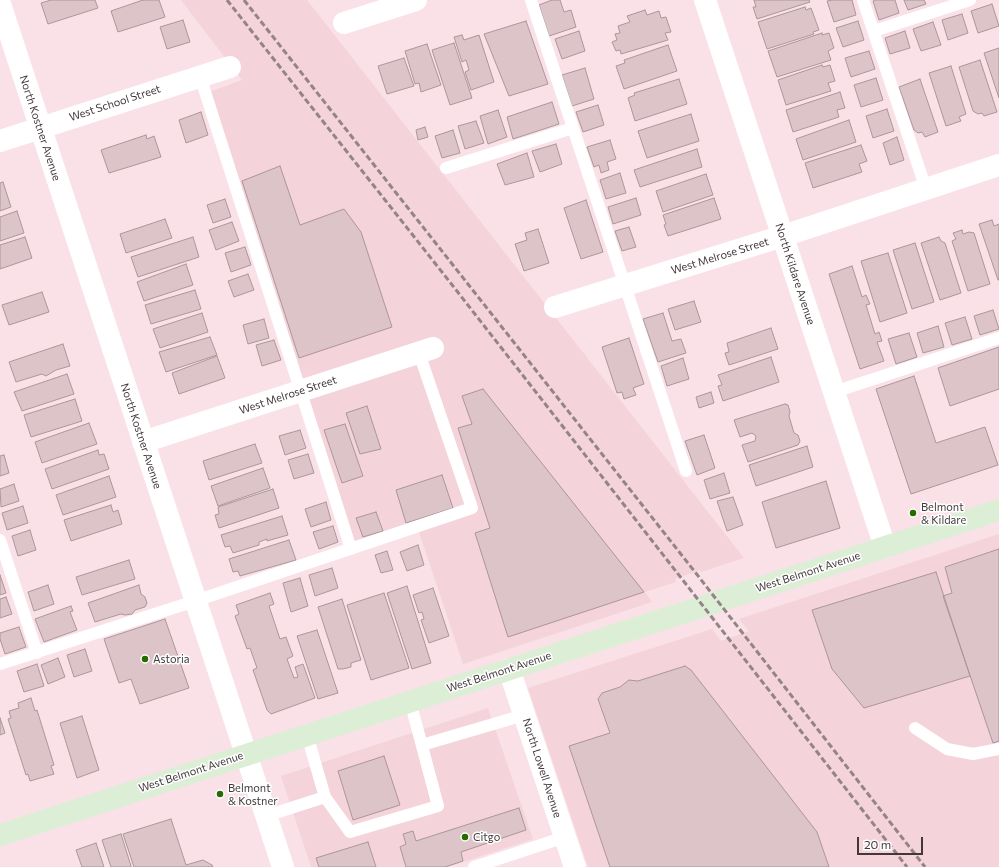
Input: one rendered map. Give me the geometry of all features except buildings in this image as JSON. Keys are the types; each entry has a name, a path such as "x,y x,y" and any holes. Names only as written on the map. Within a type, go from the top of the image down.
{"main road":[{"name":"West Belmont Avenue","path":"0,835 999,510"}],"street":[{"path":"344,23 416,0"},
{"name":"North Kildare Avenue","path":"705,0 885,547"},
{"name":"North Kostner Avenue","path":"0,4 283,867"},
{"name":"West School Street","path":"0,141 230,67"},
{"name":"West Melrose Street","path":"555,307 782,236 999,165"},
{"name":"West Melrose Street","path":"143,442 426,351"},
{"name":"North Lowell Avenue","path":"509,669 574,867"}],"lane":[{"path":"531,0 686,472"},
{"path":"863,0 926,189"},
{"path":"874,32 970,0"},
{"path":"200,76 351,549"},
{"path":"446,168 573,128"},
{"path":"834,392 999,338"},
{"path":"0,664 195,601 472,508 426,351"},
{"path":"0,540 37,653"},
{"path":"306,735 325,797 350,832 438,806 410,701"},
{"path":"422,745 524,715"},
{"path":"915,728 947,748 973,754 999,749"},
{"path":"266,816 325,797"},
{"path":"474,867 564,837"}],"shaded area":[{"path":"181,0 307,0 744,558 701,572 700,570 675,579 676,582 645,592 652,602 463,664 416,523 355,543 209,92 242,80"},
{"path":"999,534 999,867 588,867 528,688 712,629 721,641 749,631 739,619"},
{"path":"488,708 533,839 448,867 311,867 281,776"}],"railway":[{"path":"227,0 453,286 907,867"},
{"path":"244,0 695,572 925,867"}],"place":[{"name":"Belmont & Kildare","path":"913,513"},
{"name":"Astoria","path":"145,659"},
{"name":"Belmont & Kostner","path":"220,794"},
{"name":"Citgo","path":"465,837"}]}
